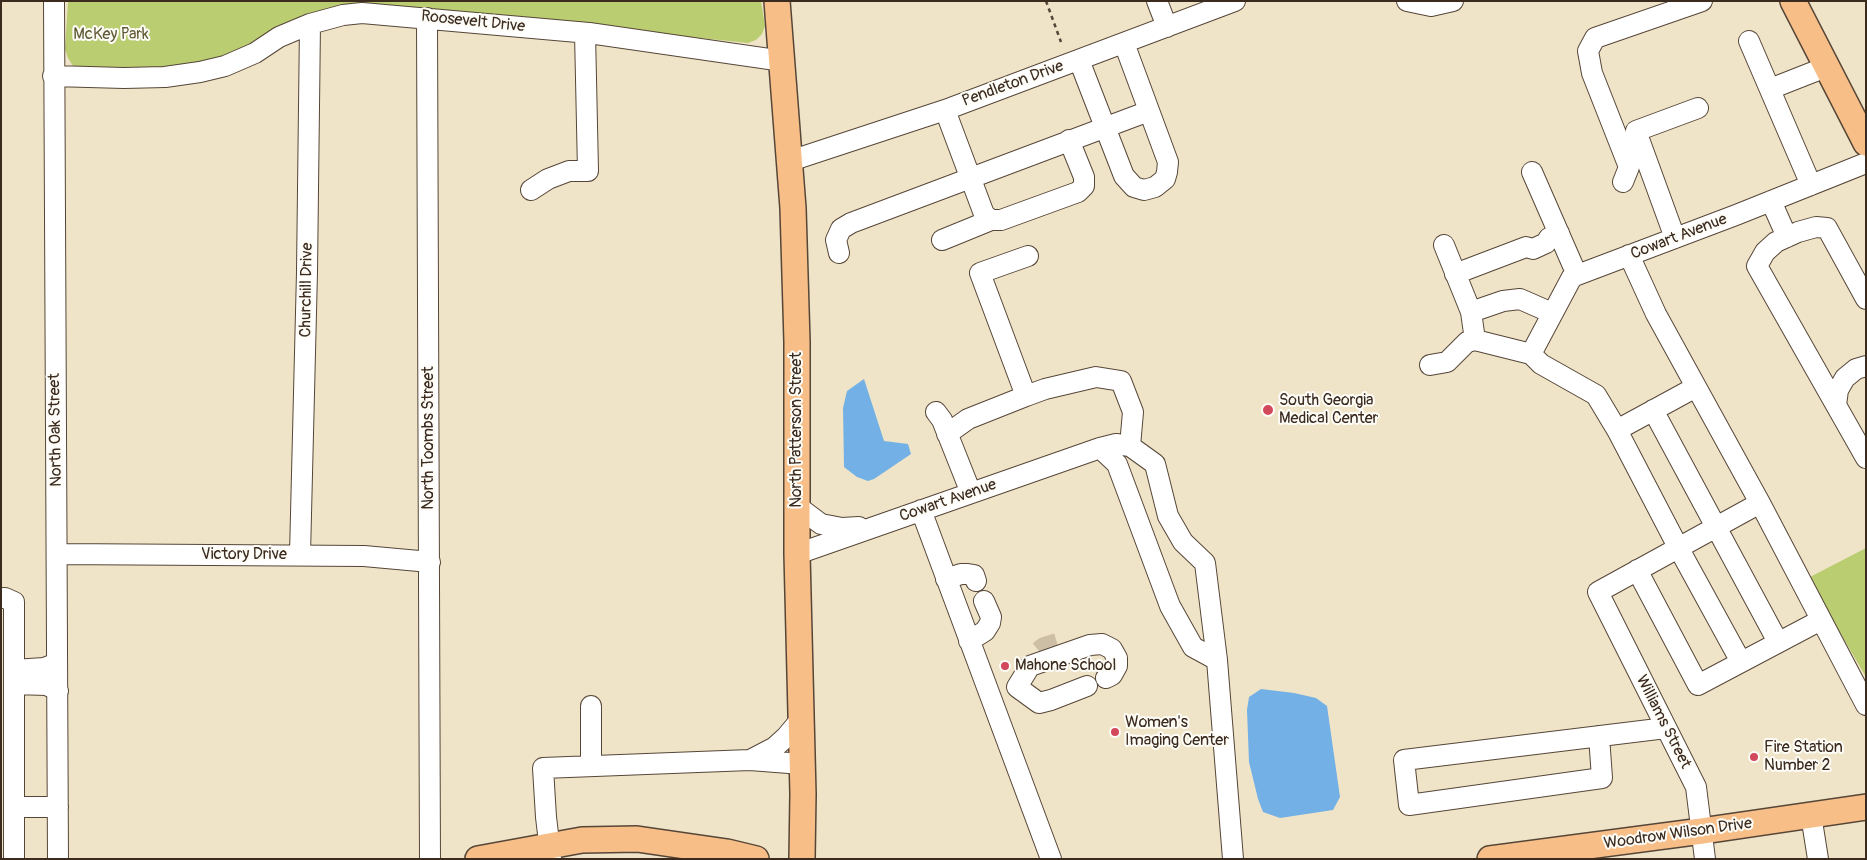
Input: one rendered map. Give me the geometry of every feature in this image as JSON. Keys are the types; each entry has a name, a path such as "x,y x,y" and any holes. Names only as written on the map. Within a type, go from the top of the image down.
{"main road":[{"name":"North Patterson Street","path":"778,1 790,161 796,342 802,859"},
{"path":"1794,1 1866,143"},
{"name":"Woodrow Wilson Drive","path":"1490,859 1535,856 1866,807"},
{"path":"478,859 550,853 582,840 637,839 670,851 756,859"}],"street":[{"name":"North Oak Street","path":"54,1 58,859"},
{"path":"1157,1 1167,27"},
{"name":"Pendleton Drive","path":"790,161 946,110 1235,1"},
{"path":"1407,1 1432,6 1453,1"},
{"path":"1624,182 1629,167 1592,73 1588,51 1595,38 1702,1"},
{"name":"Roosevelt Drive","path":"53,76 165,77 200,72 225,66 256,53 279,37 310,24 344,15 362,13 585,33 783,60"},
{"name":"North Toombs Street","path":"427,18 430,859"},
{"name":"Churchill Drive","path":"300,555 307,272 310,24"},
{"path":"530,190 548,179 569,171 588,171 585,33"},
{"path":"1749,41 1811,185"},
{"path":"1079,60 1124,176 1134,187 1144,190 1156,187 1165,179 1168,172 1168,162 1124,43"},
{"path":"1770,89 1826,67"},
{"path":"1675,238 1636,131 1698,108"},
{"path":"946,110 984,214 991,220"},
{"path":"839,253 836,240 841,230 851,222 1069,140 1105,129 1149,111"},
{"path":"942,240 991,220 1001,220 1078,192 1084,186 1084,177 1069,140"},
{"name":"Cowart Avenue","path":"1577,274 1675,238 1866,163"},
{"path":"1531,354 1572,277 1577,274 1554,236 1532,172"},
{"path":"1771,201 1787,237"},
{"path":"1866,299 1827,228 1816,227 1798,232 1776,242 1765,252 1757,266 1866,458"},
{"path":"1455,274 1526,247 1533,249 1546,244 1554,236"},
{"path":"1444,245 1470,312 1475,340"},
{"path":"1629,255 1656,314 1760,503 1866,705"},
{"path":"1026,396 980,273 1028,256"},
{"path":"1470,312 1503,301 1520,299 1552,313"},
{"path":"1430,364 1447,362 1467,342 1475,340 1531,354 1541,364 1596,395 1617,430 1741,662"},
{"path":"1836,405 1838,390 1846,378 1856,370 1866,366"},
{"path":"971,493 943,419 968,419 1045,389 1096,377 1121,381 1134,412 1130,446 1155,464 1168,516 1183,542 1205,563 1217,660 1233,859"},
{"path":"1617,430 1696,387"},
{"path":"1653,410 1778,642"},
{"name":"Cowart Avenue","path":"797,554 1100,448 1116,444 1130,446"},
{"path":"1100,448 1117,464 1170,606 1193,647 1217,660"},
{"path":"1760,503 1637,570 1698,685 1821,620"},
{"path":"797,506 821,524 842,528 873,527"},
{"path":"921,510 1051,859"},
{"name":"Victory Drive","path":"57,554 364,556 430,562"},
{"name":"Williams Street","path":"1637,570 1598,592 1696,788 1704,859"},
{"path":"946,579 961,574 968,574 974,575 976,580"},
{"path":"1,598 14,602 14,859"},
{"path":"969,640 985,631 990,623 991,616 984,601"},
{"path":"1061,642 1080,640 1102,644 1112,649 1117,658 1117,666 1112,675 1106,678"},
{"path":"990,697 1021,681 1030,666 1090,645 1102,644"},
{"path":"1021,681 1029,658 1039,651"},
{"path":"14,677 57,663"},
{"path":"14,677 47,685 58,691"},
{"path":"1021,681 1039,703 1086,686"},
{"path":"591,706 591,765"},
{"path":"750,760 775,747 801,719"},
{"path":"1599,736 1602,778 1409,805 1404,760 1599,736 1666,728"},
{"path":"550,853 543,768 750,760 802,764"},
{"path":"14,807 58,807"},
{"path":"1811,815 1818,859"}],"path":[{"path":"1046,1 1061,42"}],"green space":[{"name":"McKey Park","path":"68,1 761,1 765,26 762,34 756,40 748,43 393,6 206,67 82,70 73,66 65,49"},
{"path":"1866,548 1866,677 1808,578"}],"water":[{"path":"864,379 884,441 908,444 911,454 868,481 857,477 844,467 843,408 847,391"},
{"path":"1261,689 1316,698 1327,706 1340,797 1333,810 1280,818 1263,812 1249,762 1247,710 1249,697"}],"tunnel":[{"path":"1039,651 1044,647 1061,642"}],"place":[{"name":"South Georgia Medical Center","path":"1268,410"},
{"name":"Mahone School","path":"1005,666"},
{"name":"Women's Imaging Center","path":"1115,732"},
{"name":"Fire Station Number 2","path":"1754,757"}]}
